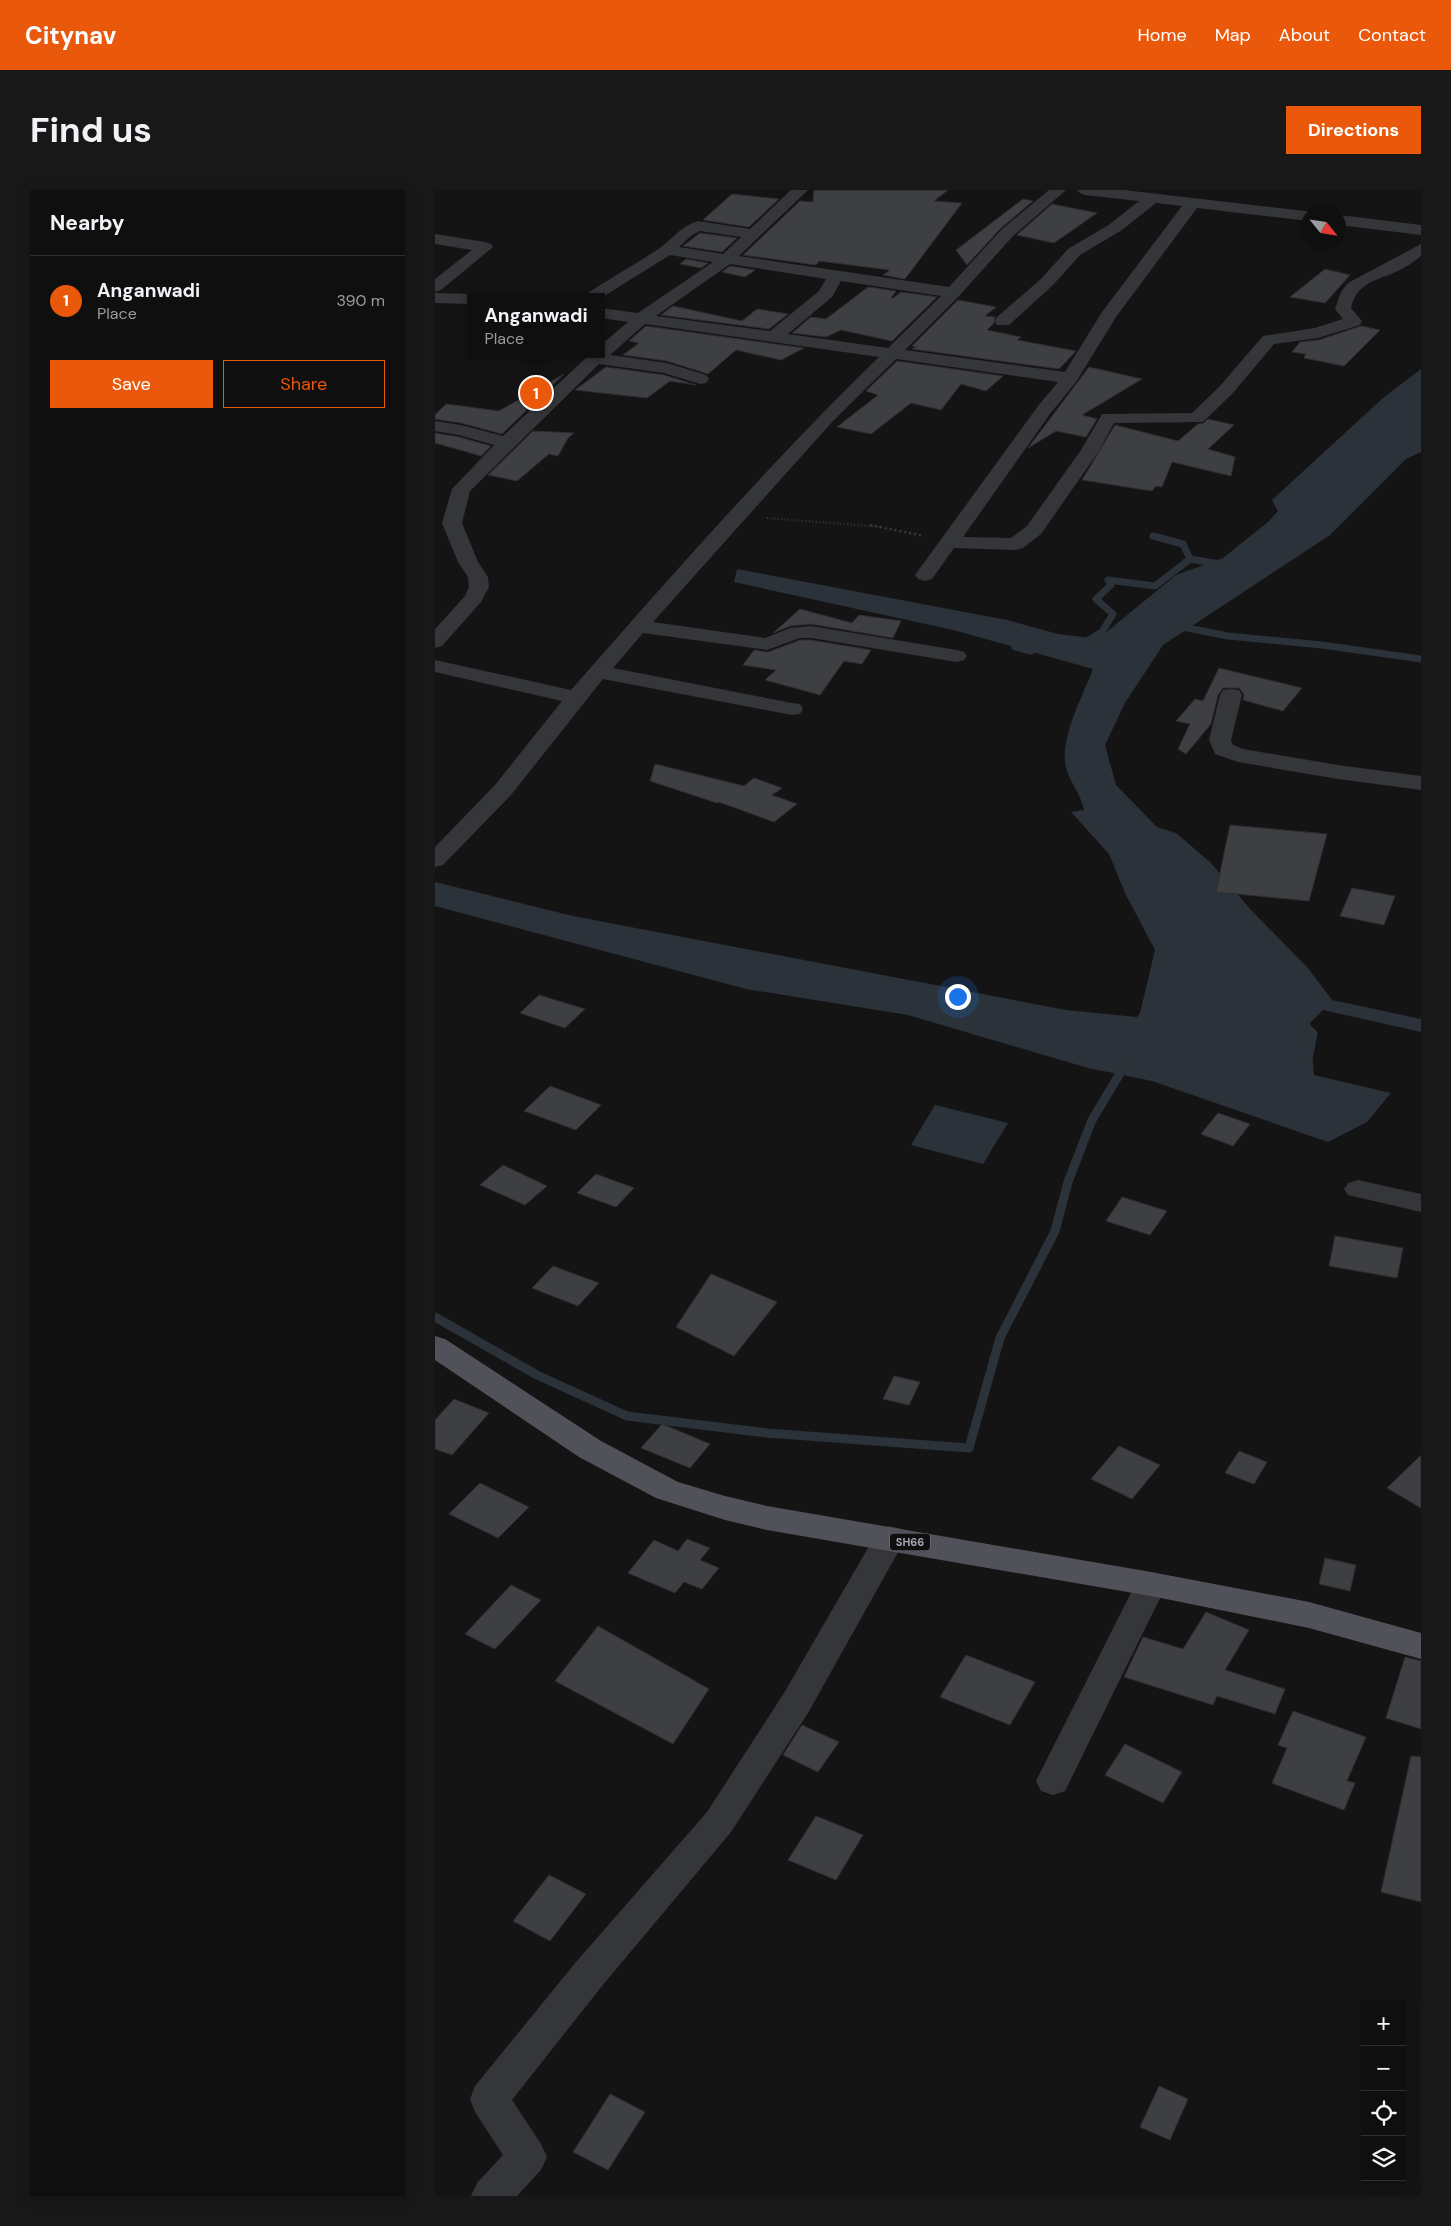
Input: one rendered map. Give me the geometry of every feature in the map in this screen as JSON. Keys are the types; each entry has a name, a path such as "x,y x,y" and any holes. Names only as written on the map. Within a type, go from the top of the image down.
{"main road":[{"name":"SH66","path":"435,1346 590,1448 667,1490 725,1508 767,1518 1151,1584 1309,1615 1421,1646"}],"street":[{"path":"605,352 642,318 727,259 800,190"},
{"path":"435,860 503,790 576,698 638,626 827,417 953,293 1007,234 1058,190"},
{"path":"1085,190 1301,215"},
{"path":"1003,321 1047,282 1074,252 1116,226 1152,198"},
{"path":"925,576 1044,410 1070,378 1108,316 1193,202"},
{"path":"1346,221 1421,230"},
{"path":"598,293 667,250 686,232 698,226 754,234"},
{"path":"435,238 485,247 435,287"},
{"path":"949,542 1016,544 1034,530 1091,451 1108,418 1197,418 1226,390 1269,340 1318,333 1354,321 1343,309 1344,300 1349,291 1367,276 1401,263 1421,249"},
{"path":"667,250 953,293"},
{"path":"775,336 827,294 836,276"},
{"path":"435,298 467,299"},
{"path":"605,313 1070,378"},
{"path":"435,642 473,598 479,587 478,578 468,562 452,523 461,489 507,443 585,368 598,359 667,368 700,379"},
{"path":"435,426 461,430 507,443"},
{"path":"638,626 767,644 797,632 811,632 957,656"},
{"path":"435,666 576,698"},
{"path":"599,672 793,709"},
{"path":"1231,695 1220,740 1223,749 1238,755 1302,766 1421,783"},
{"path":"1358,1188 1421,1203"},
{"path":"491,2196 527,2157 489,2099 589,1974 719,1822 796,1703 890,1538"},
{"path":"1053,1781 1151,1584"}],"path":[{"path":"739,515 879,526 949,542"}],"shaded area":[{"path":"1421,369 1421,452 1406,459 1330,535 1163,645 1125,703 1105,745 1116,785 1157,827 1176,833 1210,862 1251,910 1307,967 1332,1000 1421,1019 1421,1032 1323,1010 1310,1023 1314,1075 1391,1093 1367,1122 1328,1142 1152,1081 1088,1068 908,1015 746,989 435,906 435,882 573,916 1066,1010 1137,1017 1140,1013 1155,950 1126,895 1109,854 1071,812 1084,810 1067,771 1065,747 1073,719 1093,669 953,630 734,582 737,569 1007,620 1058,634 1098,639 1176,575 1223,558 1268,522 1278,511 1272,500 1383,398"},
{"path":"935,1105 1008,1123 983,1164 911,1145"}],"building":[{"path":"814,190 948,190 934,201 962,203 905,279 883,275 890,270 819,261 816,265 743,255 800,201 813,202"},
{"path":"732,194 779,199 749,227 703,220"},
{"path":"1023,199 1033,201 1000,229 967,265 956,250"},
{"path":"1052,204 1097,213 1054,243 1017,235"},
{"path":"700,233 737,238 722,252 683,246"},
{"path":"686,259 708,263 701,268 680,264"},
{"path":"730,266 755,270 745,277 722,272"},
{"path":"1325,269 1350,275 1325,303 1290,297"},
{"path":"868,287 896,291 892,299 901,292 937,297 892,341 841,330 826,337 792,333 811,317 826,319"},
{"path":"958,300 996,307 985,316 995,317 994,323 987,330 1021,337 1017,340 1076,351 1059,369 912,349 916,347 912,346"},
{"path":"673,306 742,321 757,309 788,314 769,329 661,315"},
{"path":"646,326 804,348 781,360 736,350 708,374 667,361 623,355 639,343 629,341"},
{"path":"1361,326 1380,330 1344,366 1304,358 1306,354 1292,352 1300,342 1319,340"},
{"path":"897,361 1003,376 986,391 961,384 941,410 911,403 871,434 837,427 878,395 866,391"},
{"path":"606,367 664,375 696,385 670,381 647,398 575,390"},
{"path":"1089,367 1142,379 1082,415 1097,419 1086,437 1056,431 1028,448"},
{"path":"564,374 502,434 461,423 435,419 435,415 446,404 499,411"},
{"path":"1208,419 1234,425 1208,449 1235,457 1231,476 1172,462 1162,487 1156,486 1152,491 1082,480 1115,425 1178,441 1198,424 1204,423"},
{"path":"533,431 574,433 568,438 558,456 549,454 517,481 488,475"},
{"path":"435,433 459,437 491,446 481,456 435,443"},
{"path":"800,609 852,623 859,615 901,621 893,638 811,624 790,626 773,633"},
{"path":"800,640 811,640 871,650 862,664 844,661 820,695 765,680 776,670 743,665 754,650 768,652"},
{"path":"1219,668 1302,688 1283,711 1243,700 1244,694 1239,688 1223,688 1218,695 1211,724 1186,754 1178,749 1190,724 1176,721 1195,699 1203,701"},
{"path":"655,764 744,786 754,778 782,788 772,795 797,804 774,822 719,802 717,803 650,781"},
{"path":"1230,825 1327,834 1309,901 1216,892"},
{"path":"1352,888 1395,896 1384,925 1340,916"},
{"path":"539,995 585,1009 565,1028 520,1013"},
{"path":"550,1086 601,1105 576,1130 524,1111"},
{"path":"1218,1113 1250,1124 1233,1146 1201,1134"},
{"path":"503,1165 547,1186 525,1205 480,1185"},
{"path":"596,1174 634,1188 616,1207 577,1193"},
{"path":"1122,1197 1167,1211 1150,1235 1106,1221"},
{"path":"1335,1236 1403,1248 1397,1278 1329,1266"},
{"path":"553,1266 599,1283 578,1306 532,1288"},
{"path":"711,1274 777,1302 734,1356 676,1327"},
{"path":"894,1376 920,1382 909,1405 883,1399"},
{"path":"454,1399 489,1413 452,1455 435,1449 435,1420"},
{"path":"662,1424 710,1444 690,1468 641,1448"},
{"path":"1119,1446 1160,1465 1132,1499 1091,1479"},
{"path":"1239,1451 1267,1462 1254,1484 1225,1473"},
{"path":"1421,1455 1421,1508 1387,1488"},
{"path":"480,1483 529,1507 498,1538 449,1514"},
{"path":"687,1539 710,1548 700,1560 719,1568 702,1589 684,1582 675,1593 628,1573 654,1540 678,1551"},
{"path":"1325,1558 1356,1565 1350,1591 1319,1584"},
{"path":"511,1585 541,1600 495,1649 465,1634"},
{"path":"1206,1612 1249,1630 1225,1670 1285,1689 1275,1714 1217,1696 1213,1705 1124,1677 1143,1637 1183,1649"},
{"path":"598,1626 709,1689 673,1744 555,1681"},
{"path":"966,1655 1035,1682 1010,1725 940,1697"},
{"path":"1405,1657 1421,1661 1421,1729 1386,1718"},
{"path":"1293,1711 1366,1737 1347,1781 1355,1783 1344,1810 1272,1783 1287,1748 1278,1745"},
{"path":"802,1725 839,1742 818,1772 783,1755"},
{"path":"1125,1744 1182,1772 1163,1803 1105,1775"},
{"path":"1411,1756 1421,1757 1421,1902 1381,1892"},
{"path":"816,1816 863,1835 836,1880 788,1860"},
{"path":"549,1875 586,1894 550,1941 513,1921"},
{"path":"1159,2086 1188,2099 1170,2140 1140,2127"},
{"path":"610,2094 645,2112 608,2170 573,2152"}],"waterway":[{"path":"1153,536 1183,544 1190,559"},
{"path":"1081,645 1102,632 1113,614 1096,599 1111,585 1108,580 1155,586 1190,559"},
{"path":"1190,559 1220,564"},
{"path":"1177,626 1228,636 1322,645 1421,659"},
{"path":"1015,647 1031,651"},
{"path":"1303,1024 1313,1034 1309,1054"},
{"path":"435,1317 537,1375 627,1416 767,1433 969,1448 1000,1338 1055,1231 1068,1182 1092,1120 1125,1065"}],"place":[{"name":"Anganwadi","path":"536,393"}]}
